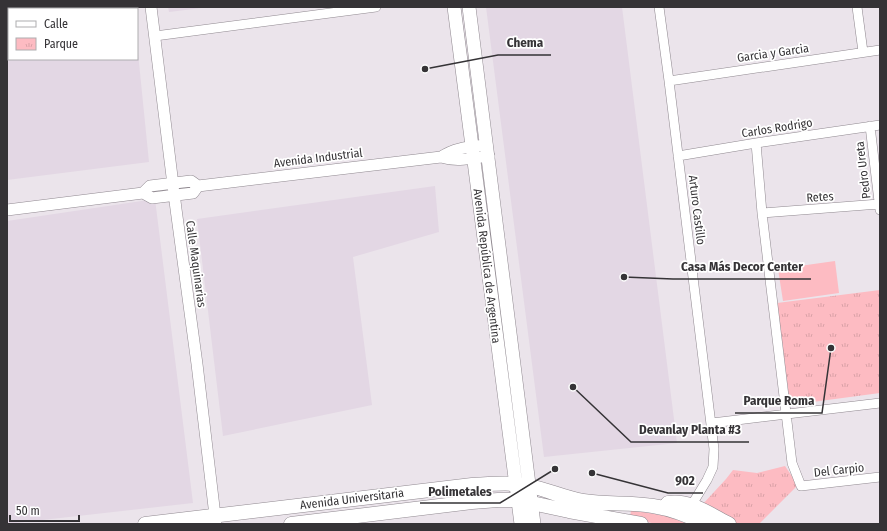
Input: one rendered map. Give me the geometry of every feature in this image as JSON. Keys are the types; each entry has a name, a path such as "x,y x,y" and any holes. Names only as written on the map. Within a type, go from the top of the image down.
{"main road":[{"name":"Avenida República de Argentina","path":"454,7 473,153 522,485 524,501 521,524"},
{"name":"Avenida República de Argentina","path":"469,7 488,151 522,485"},
{"name":"Avenida Universitaria","path":"145,524 215,520 472,485 497,484 522,485 581,501 652,506 677,511 705,524"},
{"name":"Avenida Universitaria","path":"291,524 498,500 524,501 592,516 641,524"},
{"name":"Avenida República de Argentina","path":"524,501 534,524"},
{"name":"Avenida Universitaria","path":"652,506 676,502 699,509 729,524"},
{"path":"625,521 627,504"},
{"path":"573,524 592,516"}],"street":[{"name":"Calle Maquinarias","path":"151,7 174,195 197,364 215,520"},
{"path":"154,36 376,7"},
{"name":"Arturo Castillo","path":"659,7 712,423 714,449 713,467 691,506"},
{"path":"857,7 863,52"},
{"name":"Garcia y Garcia","path":"669,81 880,50"},
{"name":"Carlos Rodrigo","path":"678,156 880,125"},
{"name":"Pedro Ureta","path":"870,126 880,207"},
{"path":"756,143 762,213 787,414"},
{"name":"Avenida Industrial","path":"143,193 150,186 173,183 191,181 198,186 441,157 449,151 457,149 473,153 488,151"},
{"name":"Avenida Industrial","path":"7,210 143,193 152,198 193,193 198,186"},
{"name":"Retes","path":"762,213 880,207"},
{"path":"712,423 880,403"},
{"name":"Del Carpio","path":"787,414 792,463 801,486 880,477"}],"shaded area":[{"path":"7,7 133,7 8,8 8,60 138,60 138,53 149,162 7,180"},
{"path":"168,7 210,7 169,12"},
{"path":"486,7 622,7 677,443 544,457"},
{"path":"435,186 439,232 353,257 372,405 223,436 197,219"},
{"path":"155,199 193,503 7,524 7,221"}],"green space":[{"path":"835,261 839,293 783,301 778,269"},
{"path":"880,290 880,393 790,405 777,303"},
{"path":"785,466 798,485 759,524 735,524 702,505 733,470 757,473"},
{"path":"631,510 667,516 688,524 656,524 630,518"}],"place":[{"name":"Chema","path":"425,69"},
{"name":"Casa Más Decor Center","path":"624,277"},
{"name":"Parque Roma","path":"831,348"},
{"name":"Devanlay Planta #3","path":"573,387"},
{"name":"Polimetales","path":"555,469"},
{"name":"902","path":"592,473"}]}
